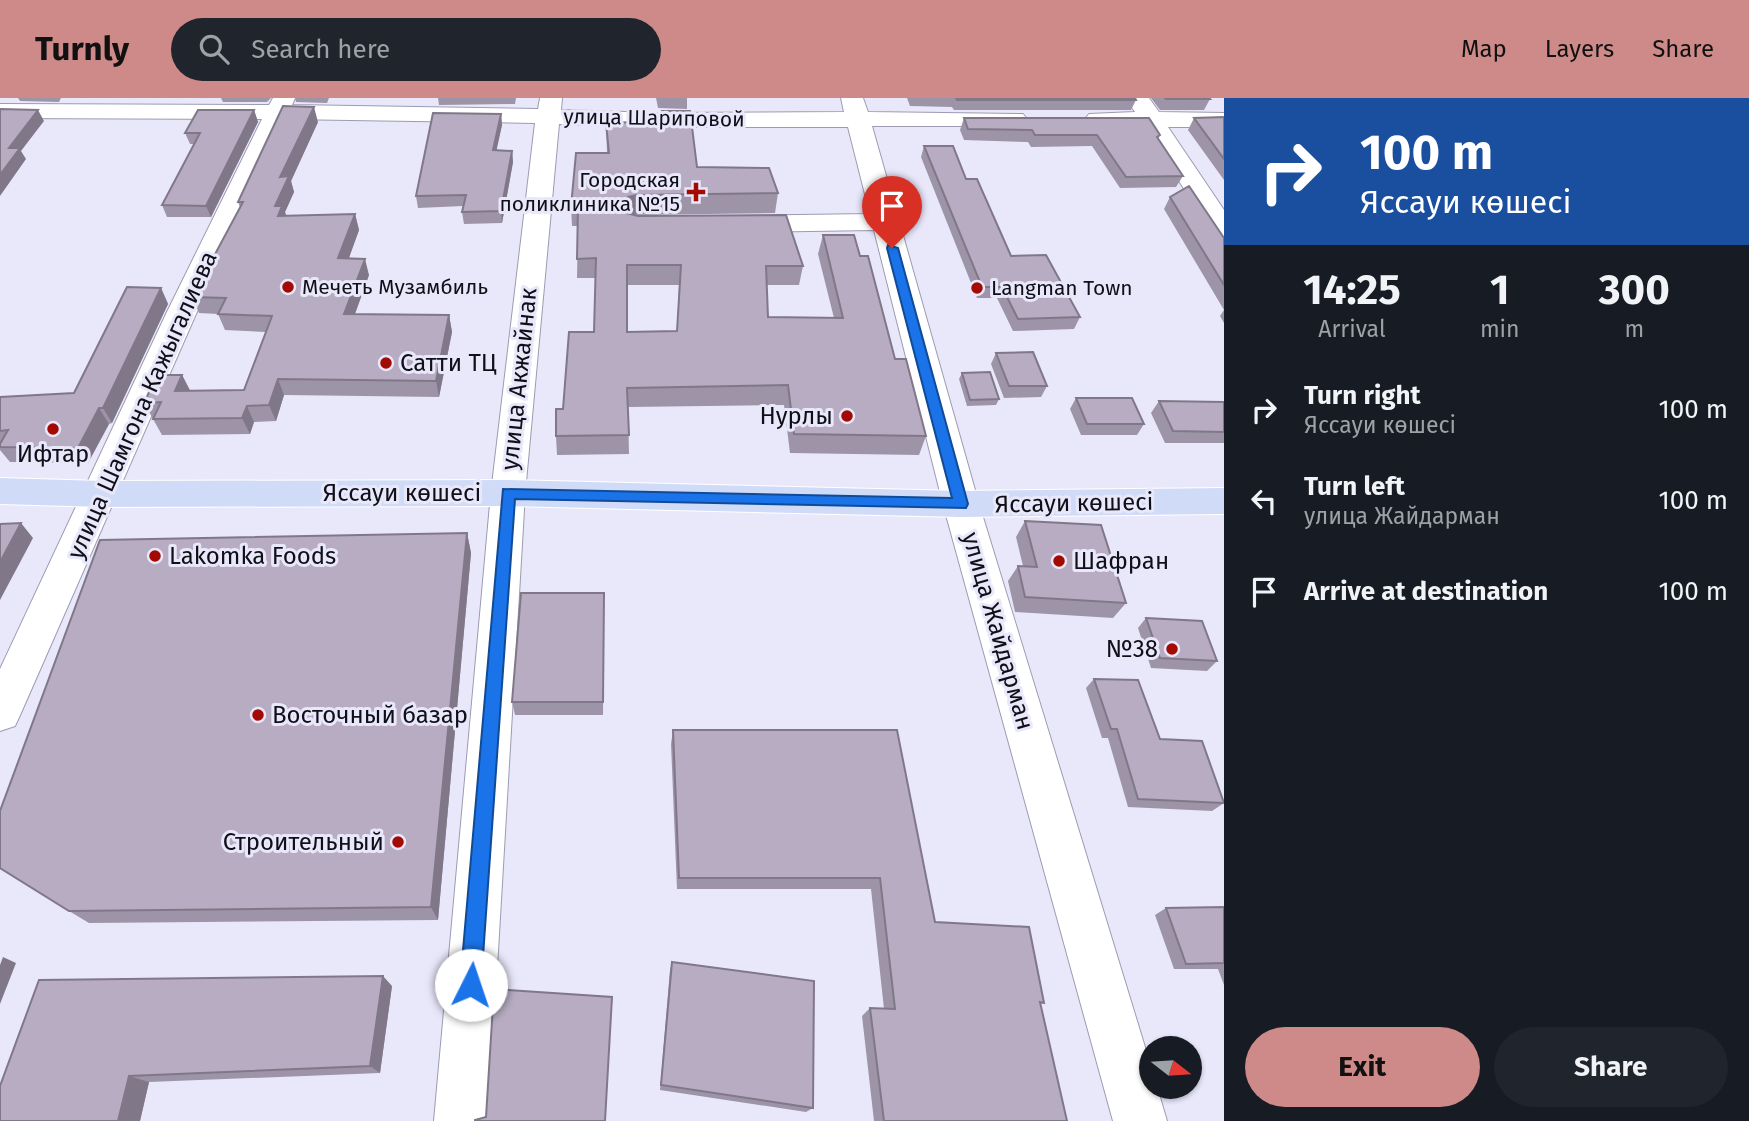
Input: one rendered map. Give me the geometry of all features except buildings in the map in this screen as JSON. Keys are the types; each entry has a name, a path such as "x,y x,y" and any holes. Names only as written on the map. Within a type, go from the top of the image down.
{"main road":[{"name":"Яссауи көшесі","path":"0,491 102,494 508,493 961,504 1224,501"}],"street":[{"path":"1138,98 1224,230"},
{"name":"улица Шариповой","path":"0,111 281,105 442,113 551,107 855,109 1040,119"},
{"name":"улица Шамгона Кажыгалиева","path":"0,713 102,494 181,314 281,105"},
{"name":"улица Акжайнак","path":"461,1121 508,493 542,156 551,107"},
{"name":"улица Жайдарман","path":"855,109 961,504 1140,1121"},
{"path":"1068,119 1224,120"},
{"path":"706,225 885,222"}],"place":[{"name":"Городская поликлиника №15","path":"696,192"},
{"name":"Мечеть Музамбиль","path":"288,287"},
{"name":"Langman Town","path":"977,288"},
{"name":"Сатти ТЦ","path":"386,363"},
{"name":"Нурлы","path":"847,416"},
{"name":"Ифтар","path":"53,429"},
{"name":"Lakomka Foods","path":"155,556"},
{"name":"Шафран","path":"1059,561"},
{"name":"№38","path":"1172,649"},
{"name":"Восточный базар","path":"258,715"},
{"name":"Строительный","path":"398,842"}],"route":[{"path":"471,985 508,493 961,504 892,248"}]}
